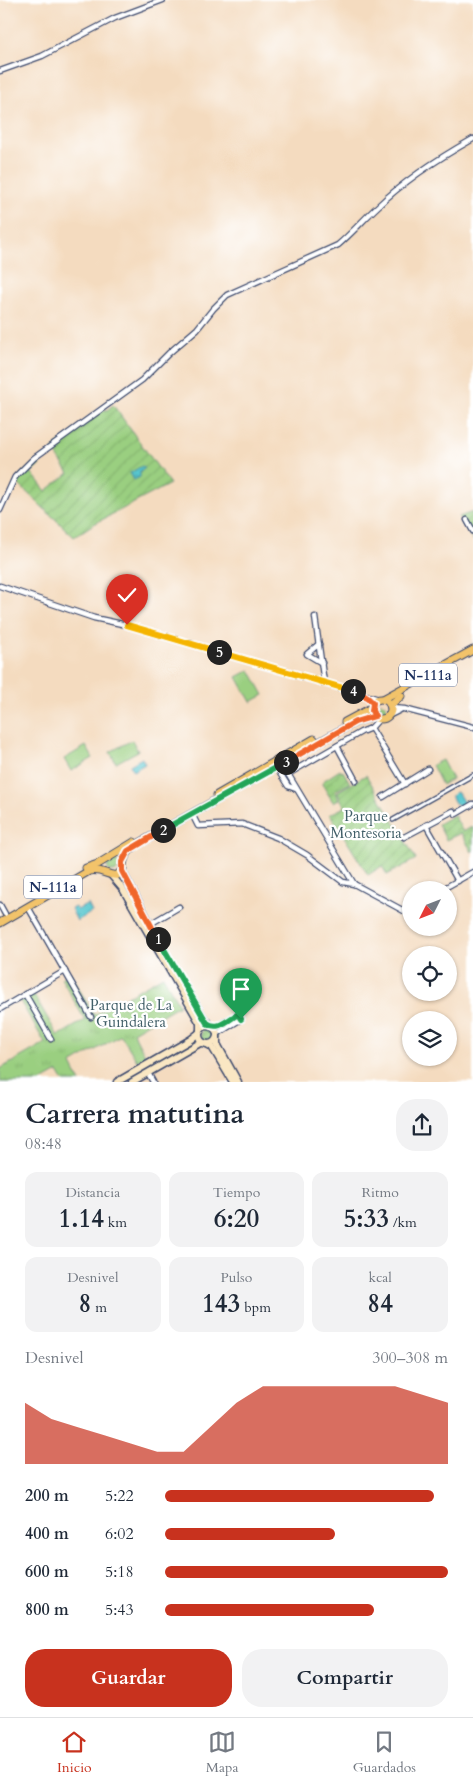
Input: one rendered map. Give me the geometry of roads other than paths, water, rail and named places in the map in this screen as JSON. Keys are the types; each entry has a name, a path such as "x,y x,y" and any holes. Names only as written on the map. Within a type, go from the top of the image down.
{"main road":[{"name":"N-111a","path":"3,916 109,858 147,834 377,702 391,697 473,650"},
{"name":"N-111a","path":"377,702 390,706 402,695 473,656"},
{"path":"377,702 378,717"},
{"path":"238,1082 217,1044 217,1036 211,1026 204,1020 122,871 122,862 130,849 355,722 388,716 390,706"},
{"path":"122,862 118,857 109,858 104,864 105,872 112,876 123,889 173,973 200,1023 200,1038 212,1047 233,1082"},
{"name":"N-111a","path":"0,923 89,871 105,872"},
{"path":"112,876 118,875 122,871"},
{"path":"117,1082 190,1040 204,1026 211,1026"},
{"path":"132,1082 200,1043 213,1042 217,1036"}],"street":[{"path":"0,71 42,56 114,18 163,0"},
{"path":"0,510 15,477 34,458 142,380 169,352 204,322 213,308 227,295 338,245 378,206 413,178 473,139"},
{"path":"467,520 473,530"},
{"path":"0,586 94,618 127,625 366,695 377,702"},
{"path":"315,617 324,683"},
{"path":"319,644 307,654 322,663"},
{"path":"402,695 398,703 404,709"},
{"path":"390,706 473,727"},
{"path":"388,716 404,709"},
{"path":"288,774 371,728 378,717"},
{"path":"371,728 405,784"},
{"path":"337,746 356,781"},
{"path":"279,765 288,774 354,884"},
{"path":"279,765 288,786 297,789"},
{"path":"383,797 428,768"},
{"path":"393,820 473,775"},
{"path":"404,837 473,804"},
{"path":"192,814 198,826 242,824 278,838 307,855 343,882 354,884 402,910"},
{"path":"426,825 458,881 473,872"},
{"path":"0,905 3,916"},
{"path":"28,907 91,1017"},
{"path":"150,924 179,907"},
{"path":"0,1008 65,971"},
{"path":"25,994 51,1039"},
{"path":"211,1026 218,1026 240,1016 217,1036"},
{"path":"148,1073 153,1082"}],"water":[{"path":"142,466 145,468 140,472 140,477 134,480 130,473"},
{"path":"142,758 145,764 133,771 130,765"},
{"path":"455,792 458,793 464,803 461,807 457,806 452,798"},
{"path":"88,904 92,912 77,921 71,909 75,907 77,910"}],"park label":[{"name":"Parque Montesoria","path":"366,824"},
{"name":"Parque de La Guindalera","path":"131,1014"}]}
